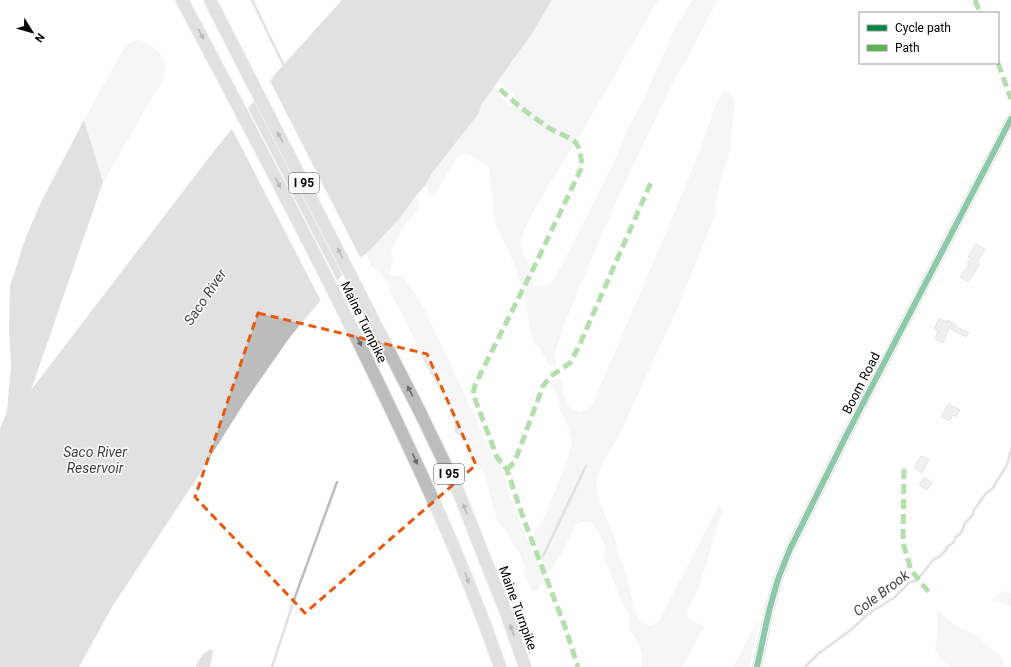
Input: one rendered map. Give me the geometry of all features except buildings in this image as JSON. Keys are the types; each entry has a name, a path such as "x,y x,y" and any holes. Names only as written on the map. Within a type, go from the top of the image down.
{"highway":[{"name":"Maine Turnpike","path":"182,0 342,306 409,446 461,564 500,667"},
{"name":"Maine Turnpike","path":"210,0 419,410 458,492 507,615 525,667"}],"street":[{"name":"Boom Road","path":"757,667 769,611 778,579 790,549 845,438 1011,120"}],"highlighted area":[{"path":"258,313 427,354 476,465 305,613 195,497"}],"shaded area":[{"path":"552,0 658,0 580,135 528,221 521,238 522,254 527,260 535,287 543,287 548,285 556,276 613,164 627,130 643,101 674,30 693,0 718,0 676,76 619,195 563,328 554,355 557,365 555,367 548,364 540,348 534,344 530,330 525,296 514,264 495,222 489,169 486,165 465,152 455,161 433,195 425,186 432,173 479,113 481,105 494,86 498,90 500,97 511,106 517,105 518,103 516,98 499,79 513,62"},
{"path":"134,41 145,43 160,53 165,62 165,73 160,86 103,182 84,120 117,60 126,46"},
{"path":"724,90 735,100 730,150 717,193 715,215 678,307 619,435 603,462 596,481 598,499 614,536 627,577 634,608 640,622 650,626 659,621 719,504 722,511 700,584 687,611 688,618 704,627 682,667 642,667 640,647 635,637 629,630 630,616 619,596 604,559 606,548 600,535 591,522 581,522 575,526 564,549 548,574 534,538 534,530 541,524 551,502 569,455 572,442 568,427 561,412 556,392 550,384 553,379 560,378 566,399 575,410 581,412 593,403 672,219 702,145 716,104"},
{"path":"415,197 419,199 419,209 403,228 391,251 394,259 389,273 393,276 402,275 423,306 489,449 501,465 510,498 529,544 545,576 546,582 541,584 538,590 532,591 525,575 520,553 513,545 506,530 497,522 484,473 478,463 471,457 466,441 454,432 455,424 451,410 427,367 405,319 391,294 388,283 379,272 370,266 367,253 400,218"},
{"path":"1007,591 1011,593 1011,606 994,601 993,599 998,595"},
{"path":"937,609 954,625 978,637 999,654 1004,662 1004,667 951,667 941,660 935,651 938,624"},
{"path":"760,616 749,667 733,667"}],"water":[{"name":"Saco River Reservoir","path":"342,0 552,0 531,35 481,105 479,113 432,173 425,186 400,218 367,253 351,264 290,337 246,400 197,478 112,607 79,667 0,667 0,429 7,411 11,365 9,330 10,286 26,237 41,202 84,120 103,182 31,390 211,155 276,73"},
{"path":"211,649 213,652 210,667 196,667 202,656"}],"pier":[{"path":"269,79 361,259 343,276 253,99"},
{"path":"247,106 338,282 322,303 231,127"}],"waterway":[{"path":"252,0 284,66"},
{"name":"Cole Brook","path":"805,667 818,654 852,629 868,614 895,597 909,583 917,580 934,559 939,557 947,547 954,542 955,538 961,533 965,523 973,515 974,510 986,493 992,489 1007,465 1011,449"},
{"path":"543,556 586,466"},
{"path":"272,667 295,597 337,482"}],"marked path":[{"path":"975,0 980,12"},
{"path":"998,64 1011,99"},
{"path":"500,89 518,105 549,128 566,136 576,143 581,158 582,167 475,385 473,394 497,457 507,470 524,520 565,627 578,667"},
{"path":"507,470 515,461 543,386 551,376 570,363 579,346 652,180"},
{"path":"904,469 903,543 911,570 930,594"}],"cycle path":[{"path":"757,667 769,611 778,579 790,549 845,438 1011,119"}],"water label":[{"name":"Saco River","path":"205,297"}]}
